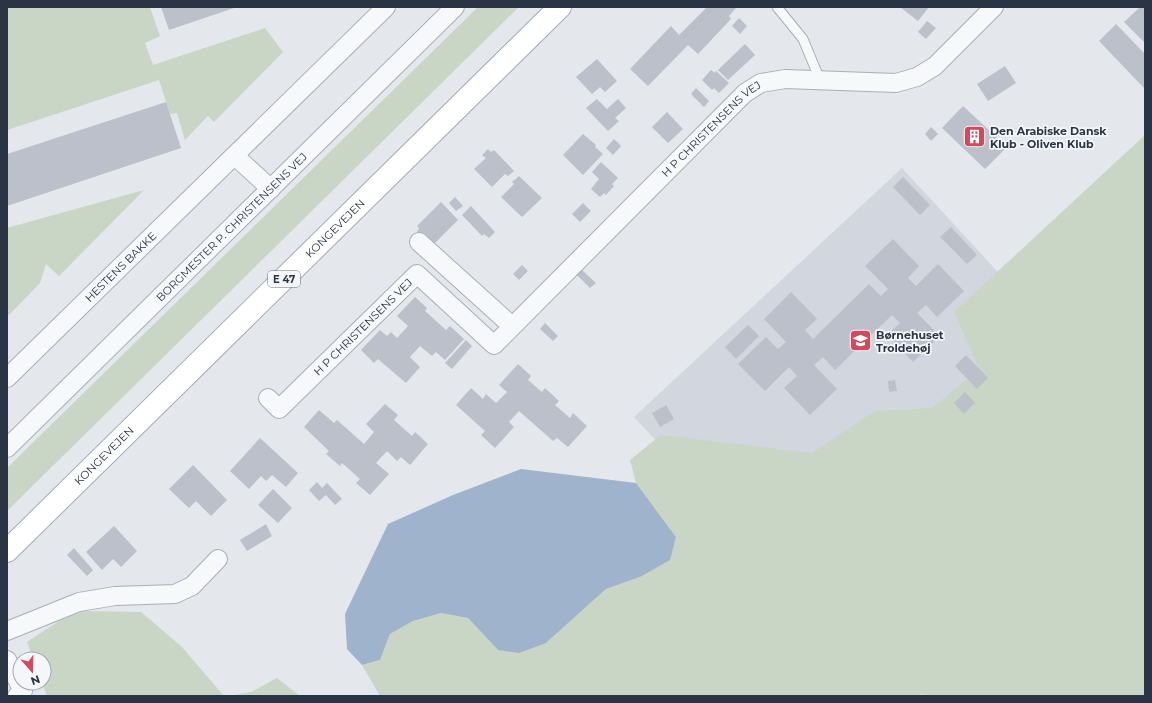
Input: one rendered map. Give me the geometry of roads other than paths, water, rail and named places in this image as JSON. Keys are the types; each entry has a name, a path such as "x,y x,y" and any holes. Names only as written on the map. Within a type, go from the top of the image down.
{"main road":[{"name":"KONGEVEJEN","path":"7,551 560,7"}],"street":[{"name":"HESTENS BAKKE","path":"7,378 386,7"},
{"name":"BORGMESTER P. CHRISTENSENS VEJ","path":"7,448 456,7"},
{"name":"H P CHRISTENSENS VEJ","path":"268,398 279,409 417,274 494,345 745,93 761,83 777,81 820,80 896,83 917,77 935,66 994,7"},
{"path":"235,156 271,189"},
{"path":"419,242 512,326"},
{"path":"7,631 79,602 116,596 175,594 192,586 218,559"},
{"path":"7,660 23,691 17,696"}],"lane":[{"path":"777,7 803,39 820,80"}],"water":[{"path":"521,469 636,483 676,537 670,560 640,577 606,589 546,643 519,653 498,650 468,618 441,613 413,621 390,634 380,660 362,665 347,649 345,614 388,524 453,495"}],"place":[{"name":"Den Arabiske Dansk Klub - Oliven Klub","path":"974,137"},
{"name":"Børnehuset Troldehøj","path":"860,341"}]}
